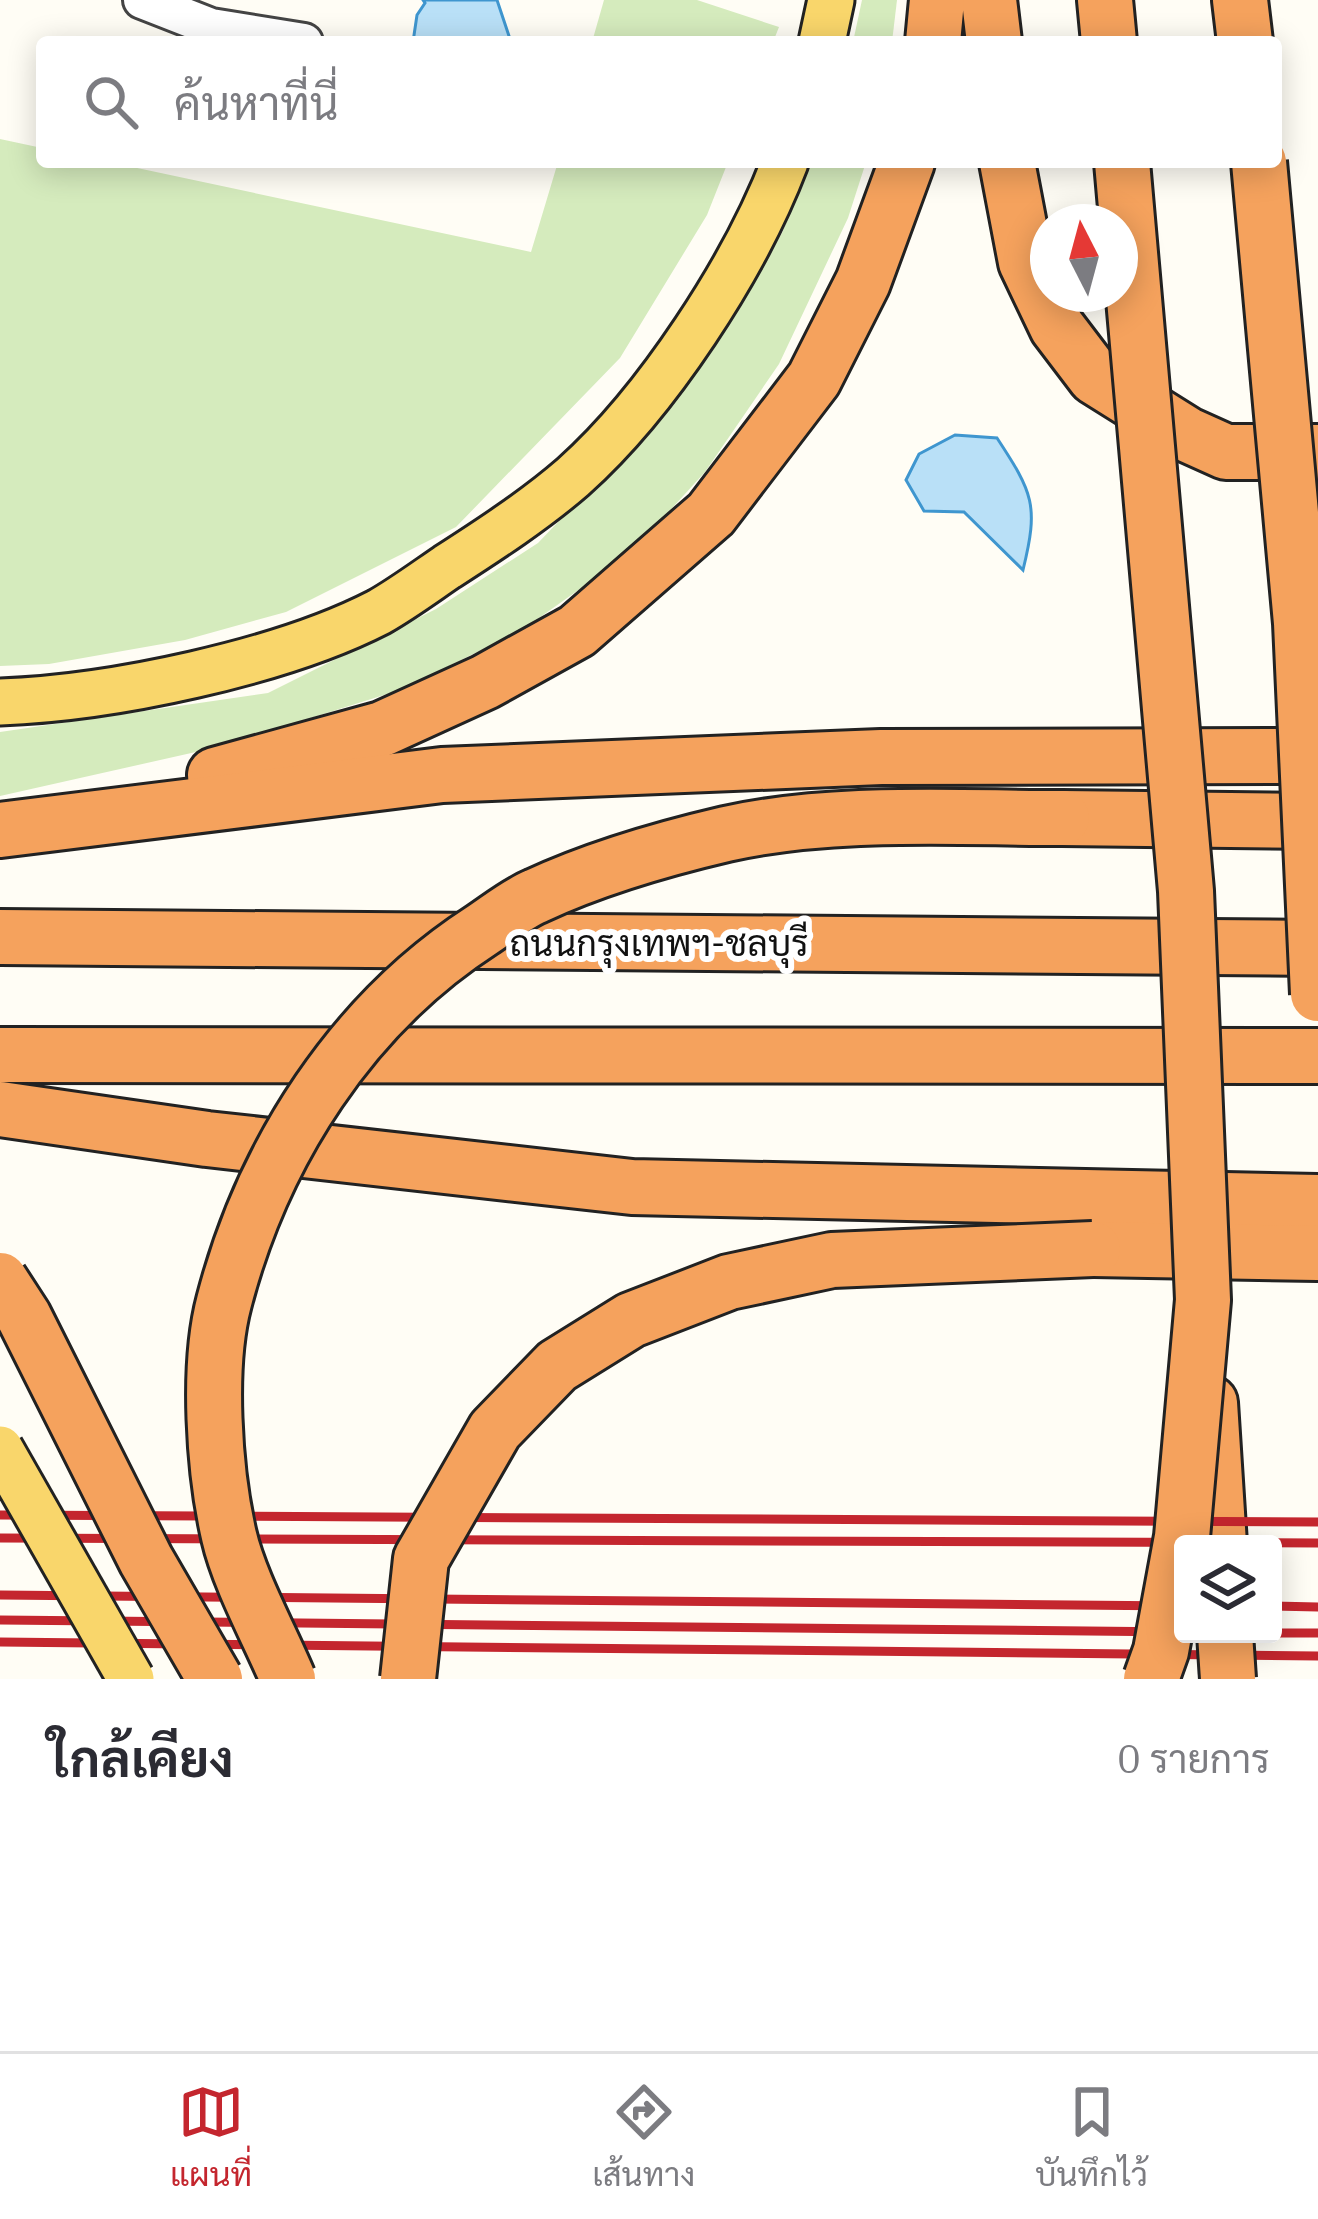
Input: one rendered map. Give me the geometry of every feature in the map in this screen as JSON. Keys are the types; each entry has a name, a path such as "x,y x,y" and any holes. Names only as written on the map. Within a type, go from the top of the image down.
{"highway":[{"path":"934,36 937,0"},
{"path":"989,0 993,36"},
{"path":"1105,0 1108,36"},
{"path":"1240,0 1244,36"},
{"path":"17,827 382,729 485,682 577,631 711,514 814,379 863,282 905,168"},
{"path":"1008,168 1026,262 1058,327 1095,377 1186,434 1226,452 1318,452"},
{"path":"1123,168 1186,891 1218,1535"},
{"path":"1260,168 1300,623 1318,994"},
{"path":"17,827 442,775 881,757 1318,756"},
{"path":"288,1679 229,1538 212,1395 223,1304 258,1201 320,1087 372,1020 450,950 533,897 622,862 772,826 904,818 1318,821"},
{"name":"ถนนกรุงเทพฯ-ชลบุรี","path":"0,937 1318,948"},
{"path":"0,1054 1318,1056"},
{"path":"0,1109 208,1139 632,1187 1318,1202"},
{"path":"409,1679 421,1558 495,1430 557,1366 631,1320 729,1282 832,1260 1093,1249 1318,1253"},
{"path":"0,1280 24,1317 146,1560 215,1679"},
{"path":"1150,1679 1161,1651 1182,1537 1203,1300"},
{"path":"1226,1643 1228,1679"}],"main road":[{"path":"823,36 831,0"},
{"path":"0,702 40,700 194,674 292,648 379,612 467,554 573,476 641,403 690,336 765,214 783,168"},
{"path":"0,1449 131,1679"}],"street":[{"path":"142,0 211,27 267,36"}],"green space":[{"path":"604,0 697,0 779,27 775,36 594,36"},
{"path":"862,0 897,0 893,36 854,36"},
{"path":"0,139 36,147 36,168 137,168 531,252 556,168 726,168 707,215 620,358 456,527 286,612 185,640 49,664 0,666"},
{"path":"809,168 864,168 848,218 779,364 705,472 632,552 522,630 400,690 218,747 0,796 0,732 268,693 436,609 538,543 664,411 782,233"}],"water":[{"path":"423,0 497,0 509,36 414,36 417,15"},
{"path":"955,435 997,438 1018,473 1031,514 1023,570 964,512 924,511 906,480 919,454"}],"railway":[{"path":"0,1515 1318,1522"},
{"path":"0,1538 1318,1543"},
{"path":"0,1595 1174,1606"},
{"path":"1282,1606 1318,1607"},
{"path":"0,1620 1174,1632"},
{"path":"1282,1633 1318,1633"},
{"path":"0,1642 1318,1656"}]}
